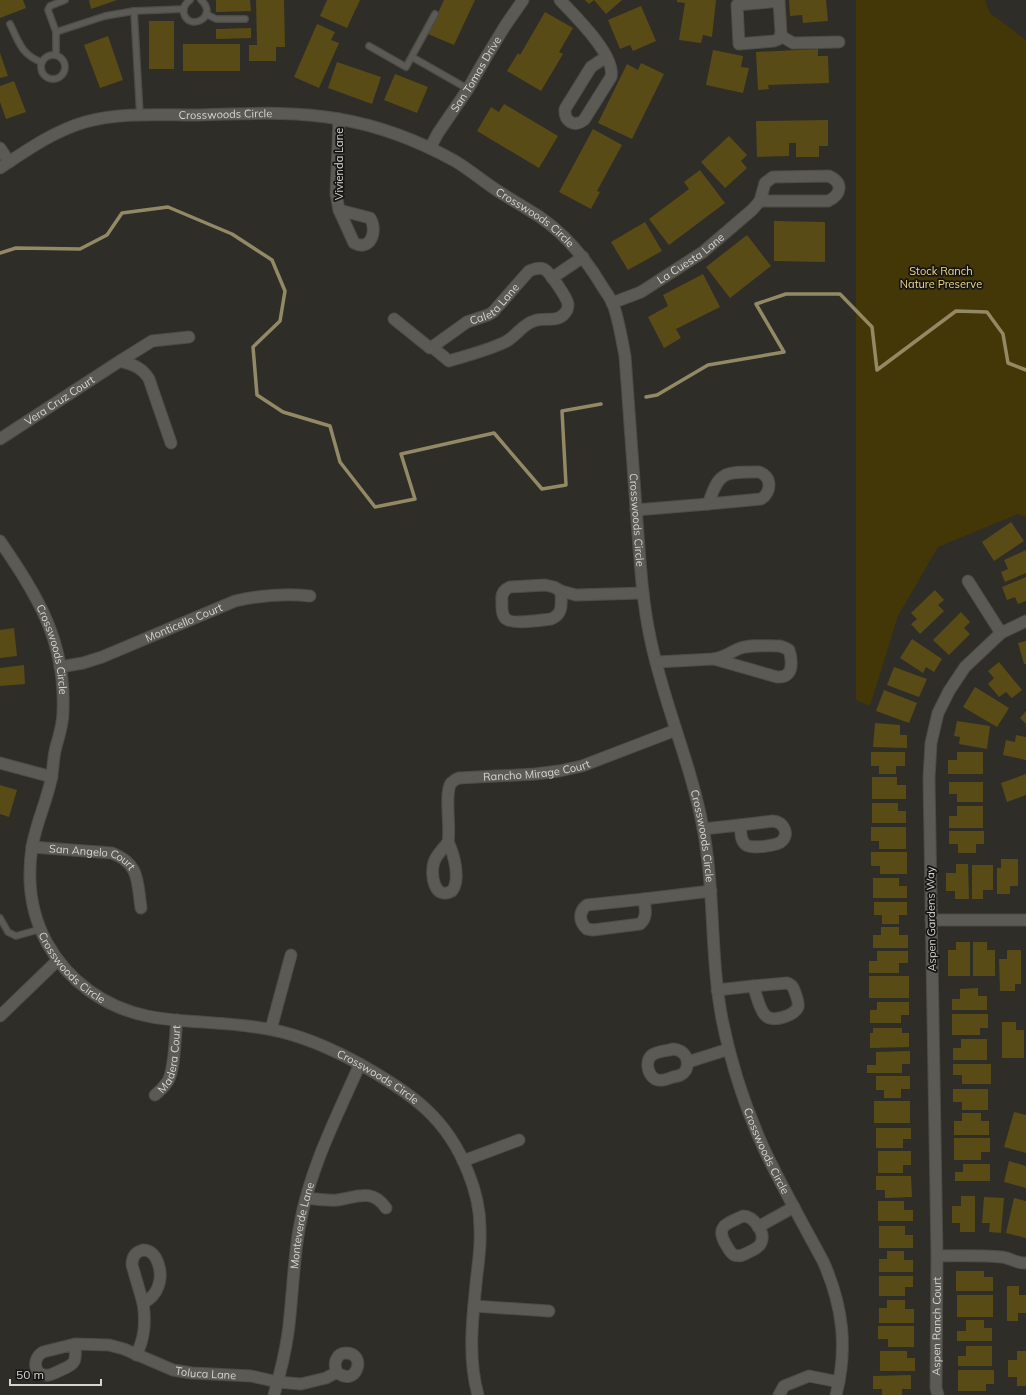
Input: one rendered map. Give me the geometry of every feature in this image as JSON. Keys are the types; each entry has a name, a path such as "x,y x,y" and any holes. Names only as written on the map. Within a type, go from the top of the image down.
{"street":[{"name":"San Tomas Drive","path":"430,148 438,133 468,90 505,26 523,0"},
{"path":"560,0 596,39 606,57 611,67 612,72 611,77 584,120 576,124 572,123 567,119 565,109 590,67 606,57"},
{"path":"779,0 781,36 779,39 774,41 739,44 737,5 779,0"},
{"path":"781,36 793,43 839,42"},
{"name":"Crosswoods Circle","path":"5,165 48,137 72,126 99,119 140,116 274,114 307,114 339,119 396,133 430,148 456,162 499,192 540,217 557,230 583,257 592,269 612,303 625,356 643,593 656,662 666,699 696,792 703,829 711,892 717,990 729,1049 749,1114 765,1150 828,1273 839,1307 842,1326 843,1356 836,1395"},
{"name":"Vivienda Lane","path":"339,119 336,194 339,210"},
{"path":"0,148 5,165"},
{"name":"La Cuesta Lane","path":"612,303 641,292 703,252 752,210 760,201 765,183 773,177 829,176 834,178 838,184 838,194 835,198 828,201 760,201"},
{"path":"552,278 583,257"},
{"name":"Caleta Lane","path":"394,319 449,361 500,345 532,321 560,318 565,314 568,304 552,278 544,269 534,269 529,272 488,316 467,322 432,347"},
{"name":"Vera Cruz Court","path":"0,439 152,340 189,338"},
{"path":"120,361 137,366 145,372 149,379 171,443"},
{"path":"636,510 708,504 761,499 768,492 769,480 766,475 759,472 730,474 724,476 718,482 708,504"},
{"name":"Crosswoods Circle","path":"0,541 30,586 40,605 49,626 60,667 63,708 62,725 55,750 52,777 32,847 30,873 31,892 35,912 47,942 58,960 78,982 102,1000 130,1012 150,1017 271,1029 318,1044 360,1064 406,1091 420,1103 446,1131 456,1146 474,1190 480,1227 480,1246 471,1352 474,1381 478,1395"},
{"path":"968,581 1001,633"},
{"path":"561,590 562,607 556,618 512,622 505,618 502,613 502,593 510,587 554,587 561,590 568,594 576,595 643,593"},
{"name":"Monticello Court","path":"60,667 83,663 102,657 235,602 255,596 276,594 310,596"},
{"name":"Aspen Gardens Way","path":"937,1256 929,778 931,743 938,713 949,691 965,667 1001,633 1026,621"},
{"path":"656,662 714,659 724,657 738,649 747,647 780,646 789,650 792,666 787,676 782,678 714,659"},
{"name":"Rancho Mirage Court","path":"448,842 448,792 451,784 459,778 559,771 582,766 676,730"},
{"path":"0,763 52,777"},
{"path":"703,829 740,825"},
{"name":"San Angelo Court","path":"32,847 112,853 121,856 134,868 137,876 141,908"},
{"path":"644,898 646,916 644,921 640,924 593,930 587,929 581,921 580,914 582,909 587,905 644,898 711,892"},
{"path":"931,920 1026,920"},
{"path":"271,1029 291,956"},
{"path":"0,1016 58,960"},
{"path":"717,990 753,986"},
{"name":"Madera Court","path":"155,1095 162,1090 168,1080 171,1070 177,1020"},
{"path":"688,1062 729,1049"},
{"name":"Monteverde Lane","path":"274,1395 282,1365 288,1332 294,1258 306,1198 316,1166 360,1064"},
{"path":"463,1161 519,1140"},
{"path":"306,1198 336,1200 368,1195 374,1197 386,1208"},
{"path":"758,1227 794,1207"},
{"path":"937,1256 983,1255 1006,1258 1021,1263 1026,1263"},
{"name":"Aspen Ranch Court","path":"937,1256 936,1388 938,1395"},
{"path":"136,1355 142,1344 145,1327 143,1303"},
{"path":"474,1306 549,1311"},
{"name":"Toluca Lane","path":"76,1344 109,1345 124,1349 173,1370 192,1373 251,1376 278,1382 302,1384 326,1378 337,1372"},
{"path":"779,1395 784,1386 809,1376 839,1382"}],"lane":[{"path":"56,54 56,32 48,10 50,6 65,0"},
{"path":"190,0 186,4 184,15 193,22 199,22 206,14 207,9 205,3 201,0"},
{"path":"56,32 105,16 134,11 184,9"},
{"path":"134,11 140,116"},
{"path":"206,14 216,19 246,19"},
{"path":"369,46 406,68 435,14"},
{"path":"10,24 21,48 25,53 31,58 41,62"},
{"path":"50,54 56,54 62,58 65,64 65,71 61,76 55,79 48,79 40,68 41,62 50,54"},
{"path":"412,57 468,90"},
{"path":"0,918 8,932 16,936 41,929"}],"green space":[{"name":"Stock Ranch Nature Preserve","path":"856,0 985,0 990,13 1026,40 1026,517 1018,514 938,547 898,616 870,706 856,700"}],"building":[{"path":"0,0 23,0 26,8 0,18"},
{"path":"89,0 117,0 91,9"},
{"path":"216,0 250,0 251,11 216,12"},
{"path":"256,0 284,0 285,47 276,47 276,61 249,61 249,45 257,45"},
{"path":"327,0 360,0 347,28 320,16"},
{"path":"444,0 475,0 454,45 428,34"},
{"path":"585,0 594,0 589,4"},
{"path":"594,0 622,0 606,14"},
{"path":"677,0 716,0 712,37 703,35 701,43 679,40 685,3 677,2"},
{"path":"789,0 826,0 828,21 803,23 802,15 790,16"},
{"path":"641,6 656,41 633,51 630,45 620,49 608,20"},
{"path":"545,12 573,28 559,52 563,54 541,91 507,71 518,53 520,55"},
{"path":"149,21 174,21 174,69 149,69"},
{"path":"317,24 335,32 331,40 339,43 319,88 294,77"},
{"path":"251,28 251,38 216,39 216,29"},
{"path":"108,36 123,80 100,88 84,45"},
{"path":"183,44 240,44 240,71 183,71"},
{"path":"818,49 818,56 828,56 829,83 768,85 769,89 758,90 756,52"},
{"path":"713,50 743,56 741,67 749,68 743,93 706,85"},
{"path":"0,53 8,76 0,78"},
{"path":"337,62 381,77 372,104 328,88"},
{"path":"641,63 664,74 632,139 598,123 627,64 638,70"},
{"path":"395,74 428,87 417,113 384,100"},
{"path":"14,81 26,112 6,119 0,102 0,86"},
{"path":"504,104 558,136 539,168 477,131 491,107 499,112"},
{"path":"828,120 828,146 819,146 819,157 796,157 796,143 789,143 789,156 757,157 756,121"},
{"path":"593,129 622,145 597,191 600,192 591,209 559,192"},
{"path":"729,136 747,155 741,161 747,168 725,188 701,162"},
{"path":"700,170 725,203 669,245 649,219 689,189 684,182"},
{"path":"774,221 825,222 825,262 774,261"},
{"path":"645,222 662,251 628,270 611,242"},
{"path":"747,235 771,266 730,298 706,267"},
{"path":"703,274 720,307 676,329 681,338 664,348 648,317 668,306 663,295"},
{"path":"1011,522 1024,541 994,561 982,542"},
{"path":"1026,550 1026,573 1005,582 1001,572 1008,569 1004,560"},
{"path":"1026,577 1026,601 1018,604 1015,597 1007,600 1002,587"},
{"path":"935,590 944,600 938,605 944,611 920,634 911,624 917,619 911,613"},
{"path":"961,612 970,622 964,628 970,634 949,655 933,640"},
{"path":"14,628 17,656 0,658 0,630"},
{"path":"912,639 942,659 934,672 926,667 923,673 900,658"},
{"path":"1026,641 1026,664 1024,664 1018,643"},
{"path":"999,662 1022,690 1012,698 1006,692 999,697 988,684 994,678 988,671"},
{"path":"24,665 25,684 0,686 0,668"},
{"path":"894,667 927,679 919,697 887,685"},
{"path":"975,687 1009,708 997,727 963,707"},
{"path":"884,690 917,703 909,723 876,711"},
{"path":"1026,711 1026,724 1020,718"},
{"path":"957,721 990,726 987,749 959,744 960,737 954,736"},
{"path":"875,723 900,725 900,735 907,735 907,748 873,747"},
{"path":"1016,735 1026,737 1026,760 1003,755 1006,740 1015,742"},
{"path":"871,752 905,752 905,766 896,766 896,774 879,774 879,766 871,766"},
{"path":"957,752 983,752 983,774 948,774 948,760 957,760"},
{"path":"1026,774 1026,795 1007,802 1001,783"},
{"path":"872,777 897,777 897,785 906,785 906,799 872,799"},
{"path":"949,782 983,782 983,802 957,802 957,794 949,794"},
{"path":"0,785 17,790 9,817 0,814"},
{"path":"872,803 898,803 898,811 906,811 906,823 872,823"},
{"path":"957,806 983,806 983,828 949,828 949,816 957,816"},
{"path":"871,827 906,827 906,849 879,849 879,841 871,841"},
{"path":"949,831 984,831 984,844 976,844 976,853 958,853 958,844 949,844"},
{"path":"871,852 907,852 907,874 880,874 880,866 871,866"},
{"path":"1001,859 1018,859 1018,886 1010,886 1010,894 997,894 997,868 1001,868"},
{"path":"956,864 968,864 969,899 955,899 955,891 946,891 946,873 956,873"},
{"path":"972,865 993,865 993,890 983,890 983,899 972,899"},
{"path":"873,878 899,878 899,886 907,886 907,898 873,898"},
{"path":"874,902 907,902 907,915 899,915 899,924 882,924 882,915 874,915"},
{"path":"881,927 899,927 899,935 908,935 908,948 873,948 873,935 881,935"},
{"path":"956,942 970,942 970,976 948,976 948,950 956,950"},
{"path":"973,942 987,942 987,950 995,950 995,976 973,976"},
{"path":"1007,950 1021,950 1021,984 1015,984 1015,991 1000,991 999,959 1007,959"},
{"path":"877,951 908,951 908,963 899,963 899,973 869,973 869,961 877,961"},
{"path":"869,976 909,976 909,998 869,998"},
{"path":"978,988 978,996 987,996 987,1010 952,1010 952,999 960,999 960,989"},
{"path":"877,1002 909,1002 909,1015 901,1015 901,1023 870,1023 870,1010 877,1010"},
{"path":"952,1014 988,1014 988,1028 980,1028 980,1035 952,1035"},
{"path":"1002,1022 1016,1022 1016,1030 1024,1030 1024,1058 1002,1058"},
{"path":"873,1028 902,1028 902,1033 909,1033 909,1047 870,1048 870,1033 873,1033"},
{"path":"961,1039 987,1039 987,1060 953,1060 953,1048 961,1048"},
{"path":"910,1051 910,1064 902,1064 902,1073 867,1073 867,1065 876,1065 876,1052"},
{"path":"953,1064 991,1064 991,1084 962,1084 962,1075 953,1075"},
{"path":"876,1076 910,1076 910,1089 901,1089 901,1098 884,1098 884,1090 876,1090"},
{"path":"953,1089 988,1089 988,1110 962,1110 962,1102 953,1102"},
{"path":"874,1101 910,1101 910,1123 874,1123"},
{"path":"1014,1112 1026,1115 1026,1153 1004,1147"},
{"path":"962,1113 981,1113 981,1121 989,1121 989,1135 954,1135 954,1121 962,1121"},
{"path":"876,1128 911,1128 911,1139 903,1139 903,1148 876,1148"},
{"path":"954,1138 990,1138 990,1152 981,1152 981,1160 954,1160"},
{"path":"878,1151 911,1151 911,1165 903,1165 903,1173 878,1173"},
{"path":"1009,1161 1026,1166 1026,1188 1004,1182"},
{"path":"963,1164 990,1164 990,1181 955,1181 955,1172 963,1172"},
{"path":"876,1176 911,1176 912,1197 885,1198 885,1190 876,1190"},
{"path":"961,1196 975,1196 975,1232 960,1232 960,1223 952,1223 952,1206 961,1206"},
{"path":"984,1197 1004,1198 1001,1233 989,1232 990,1223 982,1223"},
{"path":"1014,1198 1026,1201 1026,1238 1006,1233"},
{"path":"878,1201 904,1201 904,1210 913,1210 913,1221 878,1221"},
{"path":"879,1226 905,1226 905,1235 913,1235 913,1248 879,1248"},
{"path":"887,1251 904,1251 904,1260 913,1260 913,1272 879,1272 879,1259 887,1259"},
{"path":"956,1271 984,1271 984,1277 993,1277 993,1291 956,1291"},
{"path":"879,1276 913,1276 913,1287 905,1287 905,1296 879,1296"},
{"path":"1007,1286 1019,1286 1019,1295 1026,1295 1026,1313 1018,1313 1018,1321 1007,1321"},
{"path":"957,1295 993,1295 993,1317 957,1317"},
{"path":"887,1300 905,1300 905,1309 914,1309 914,1323 879,1323 879,1308 887,1308"},
{"path":"966,1320 984,1320 984,1328 992,1328 992,1341 957,1341 957,1331 966,1331"},
{"path":"878,1326 914,1326 914,1347 888,1347 888,1339 878,1339"},
{"path":"966,1346 992,1346 992,1366 958,1366 958,1356 966,1356"},
{"path":"880,1351 907,1351 907,1358 915,1358 915,1371 880,1371"},
{"path":"1017,1351 1026,1351 1026,1386 1017,1386 1017,1377 1008,1377 1008,1360 1017,1360"},
{"path":"958,1370 994,1370 994,1384 986,1384 986,1391 958,1391"},
{"path":"911,1375 911,1389 902,1389 902,1395 882,1395 882,1389 873,1389 873,1376"}],"waterway":[{"path":"0,253 16,248 80,249 107,235 122,213 168,207 232,234 272,260 285,291 280,321 253,347 257,395 283,412 330,426 340,462 375,507 415,499 401,454 494,433 542,489 566,485 562,411 601,404"},
{"path":"646,397 657,395 708,365 784,352 756,304 786,294 840,294 872,327 877,370 956,311 987,312 1003,334 1008,363 1026,370"}]}
